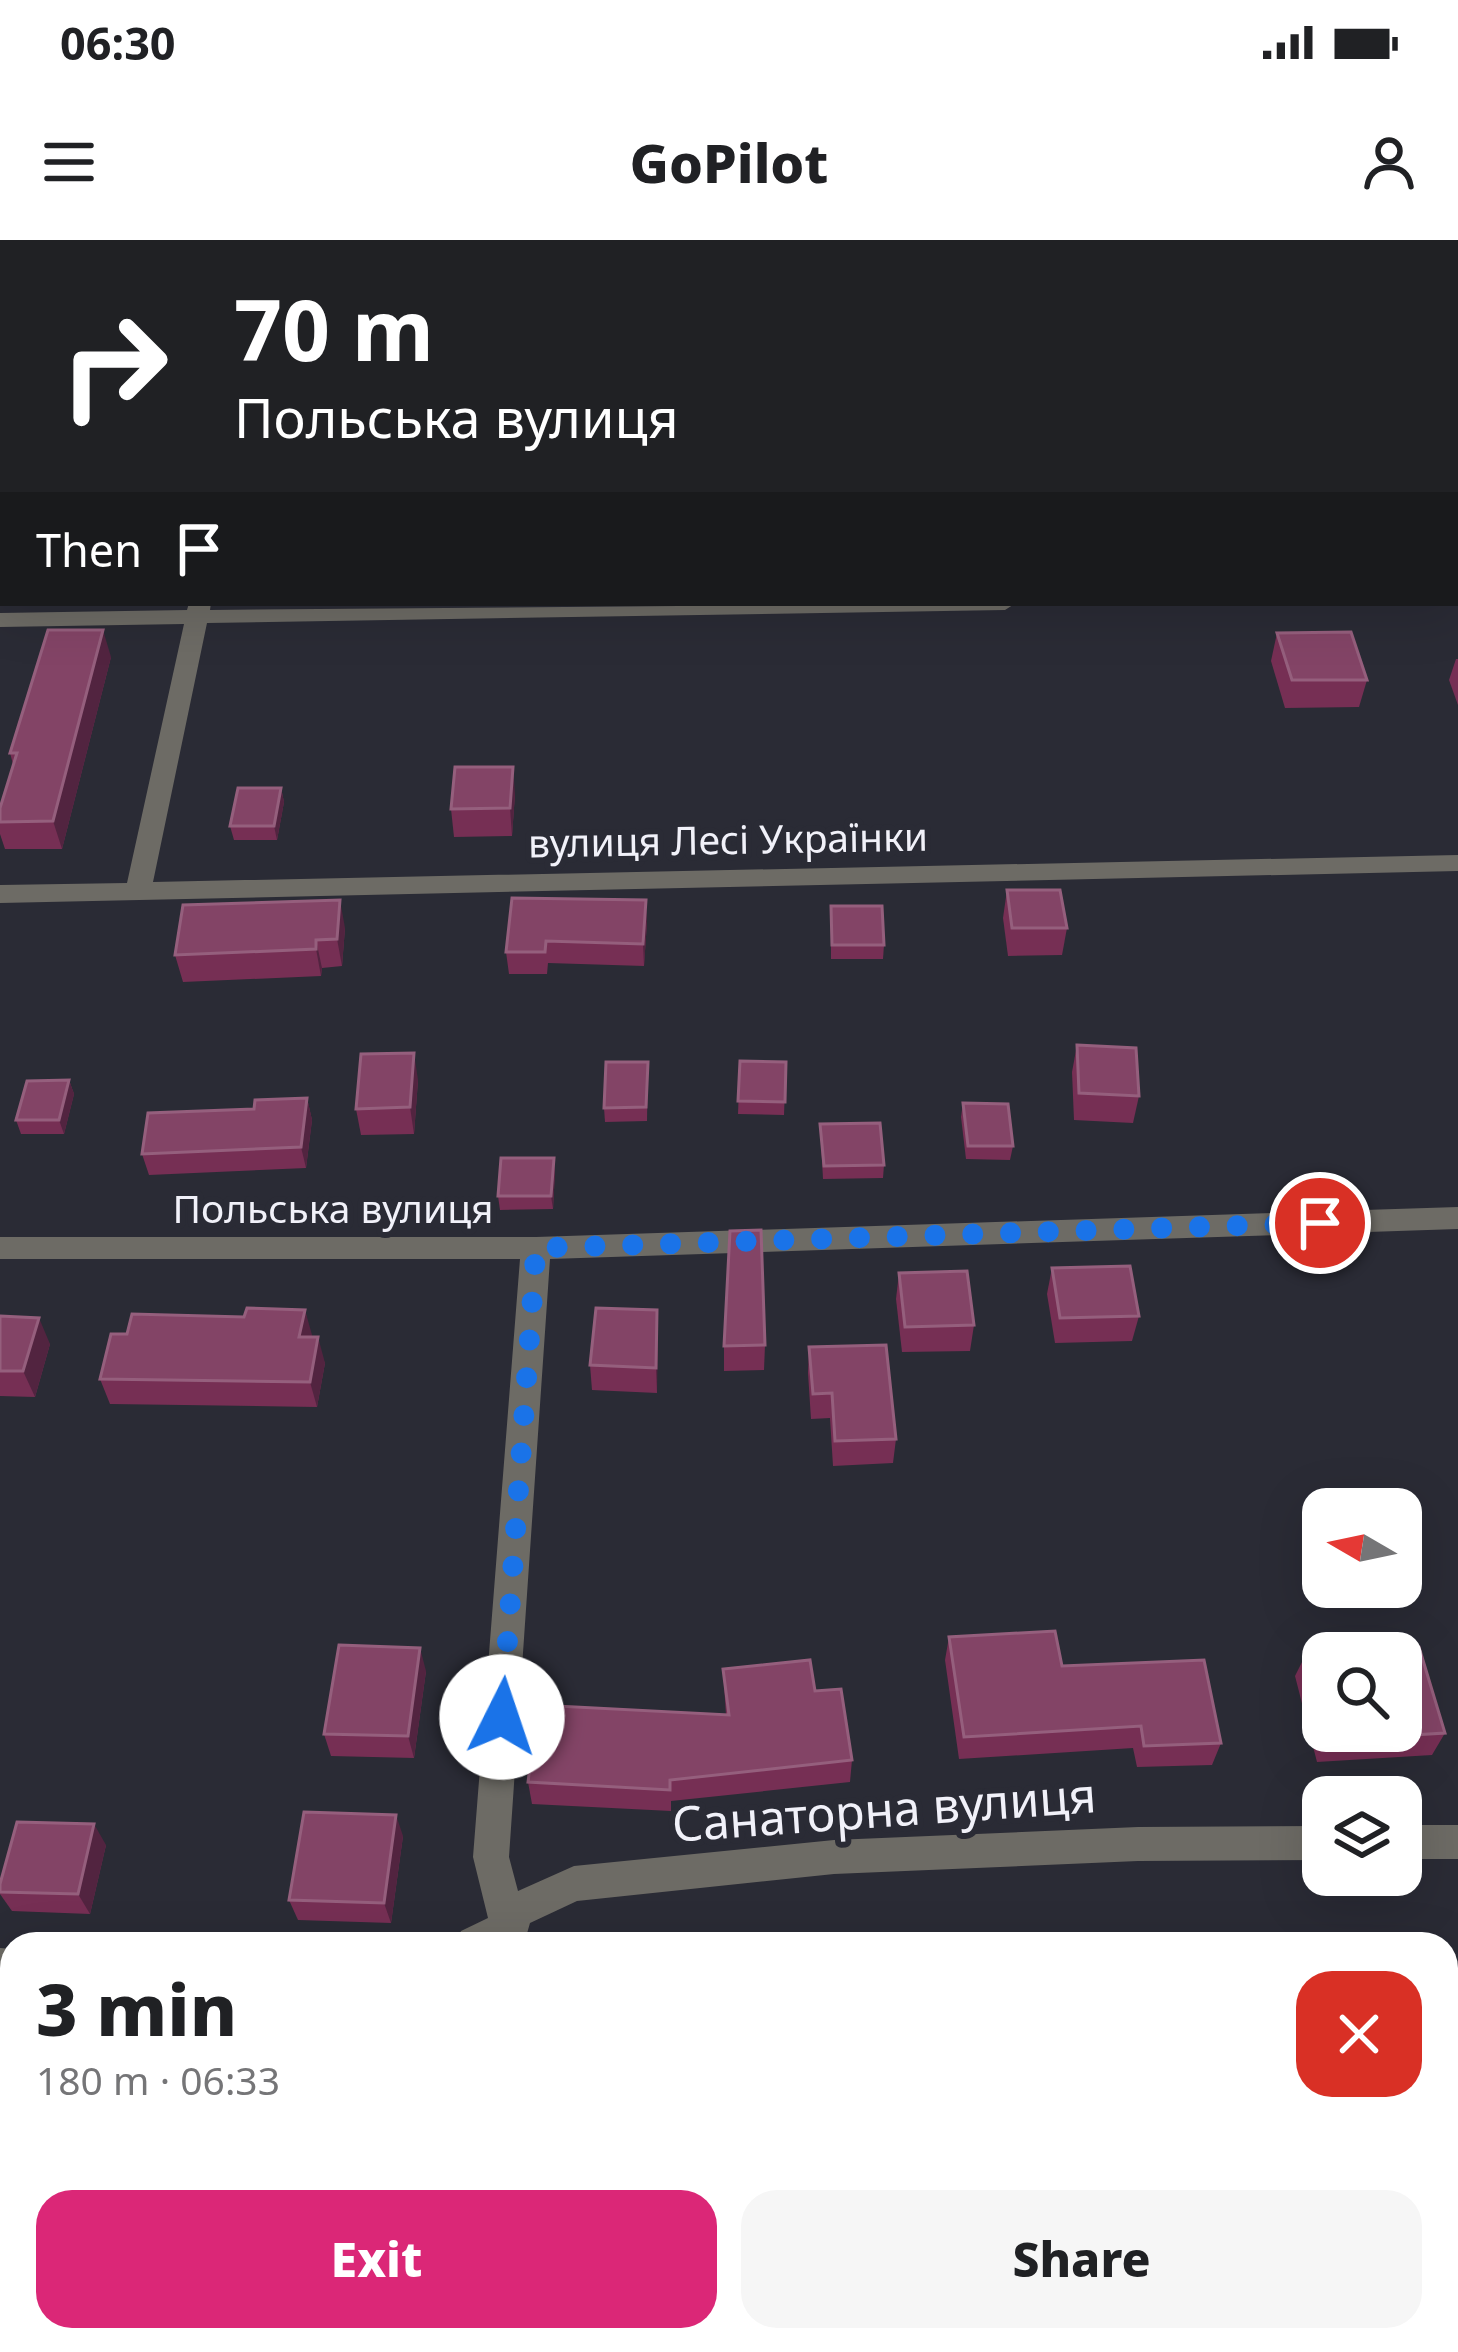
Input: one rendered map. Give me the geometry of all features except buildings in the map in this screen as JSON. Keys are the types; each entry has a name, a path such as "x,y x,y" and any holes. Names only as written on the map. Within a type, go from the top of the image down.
{"street":[{"path":"0,620 198,610 659,606"},
{"path":"138,891 198,610"},
{"name":"вулиця Лесі Українки","path":"0,894 1458,863"},
{"name":"Польська вулиця","path":"0,1248 536,1248 1458,1218"},
{"path":"509,1932 491,1857 536,1248"},
{"path":"1422,1842 1458,1842"},
{"name":"Санаторна вулиця","path":"511,1932 516,1911 574,1884 834,1857 1138,1844 1302,1843"}],"route":[{"path":"502,1717 536,1248 1320,1223"}]}
